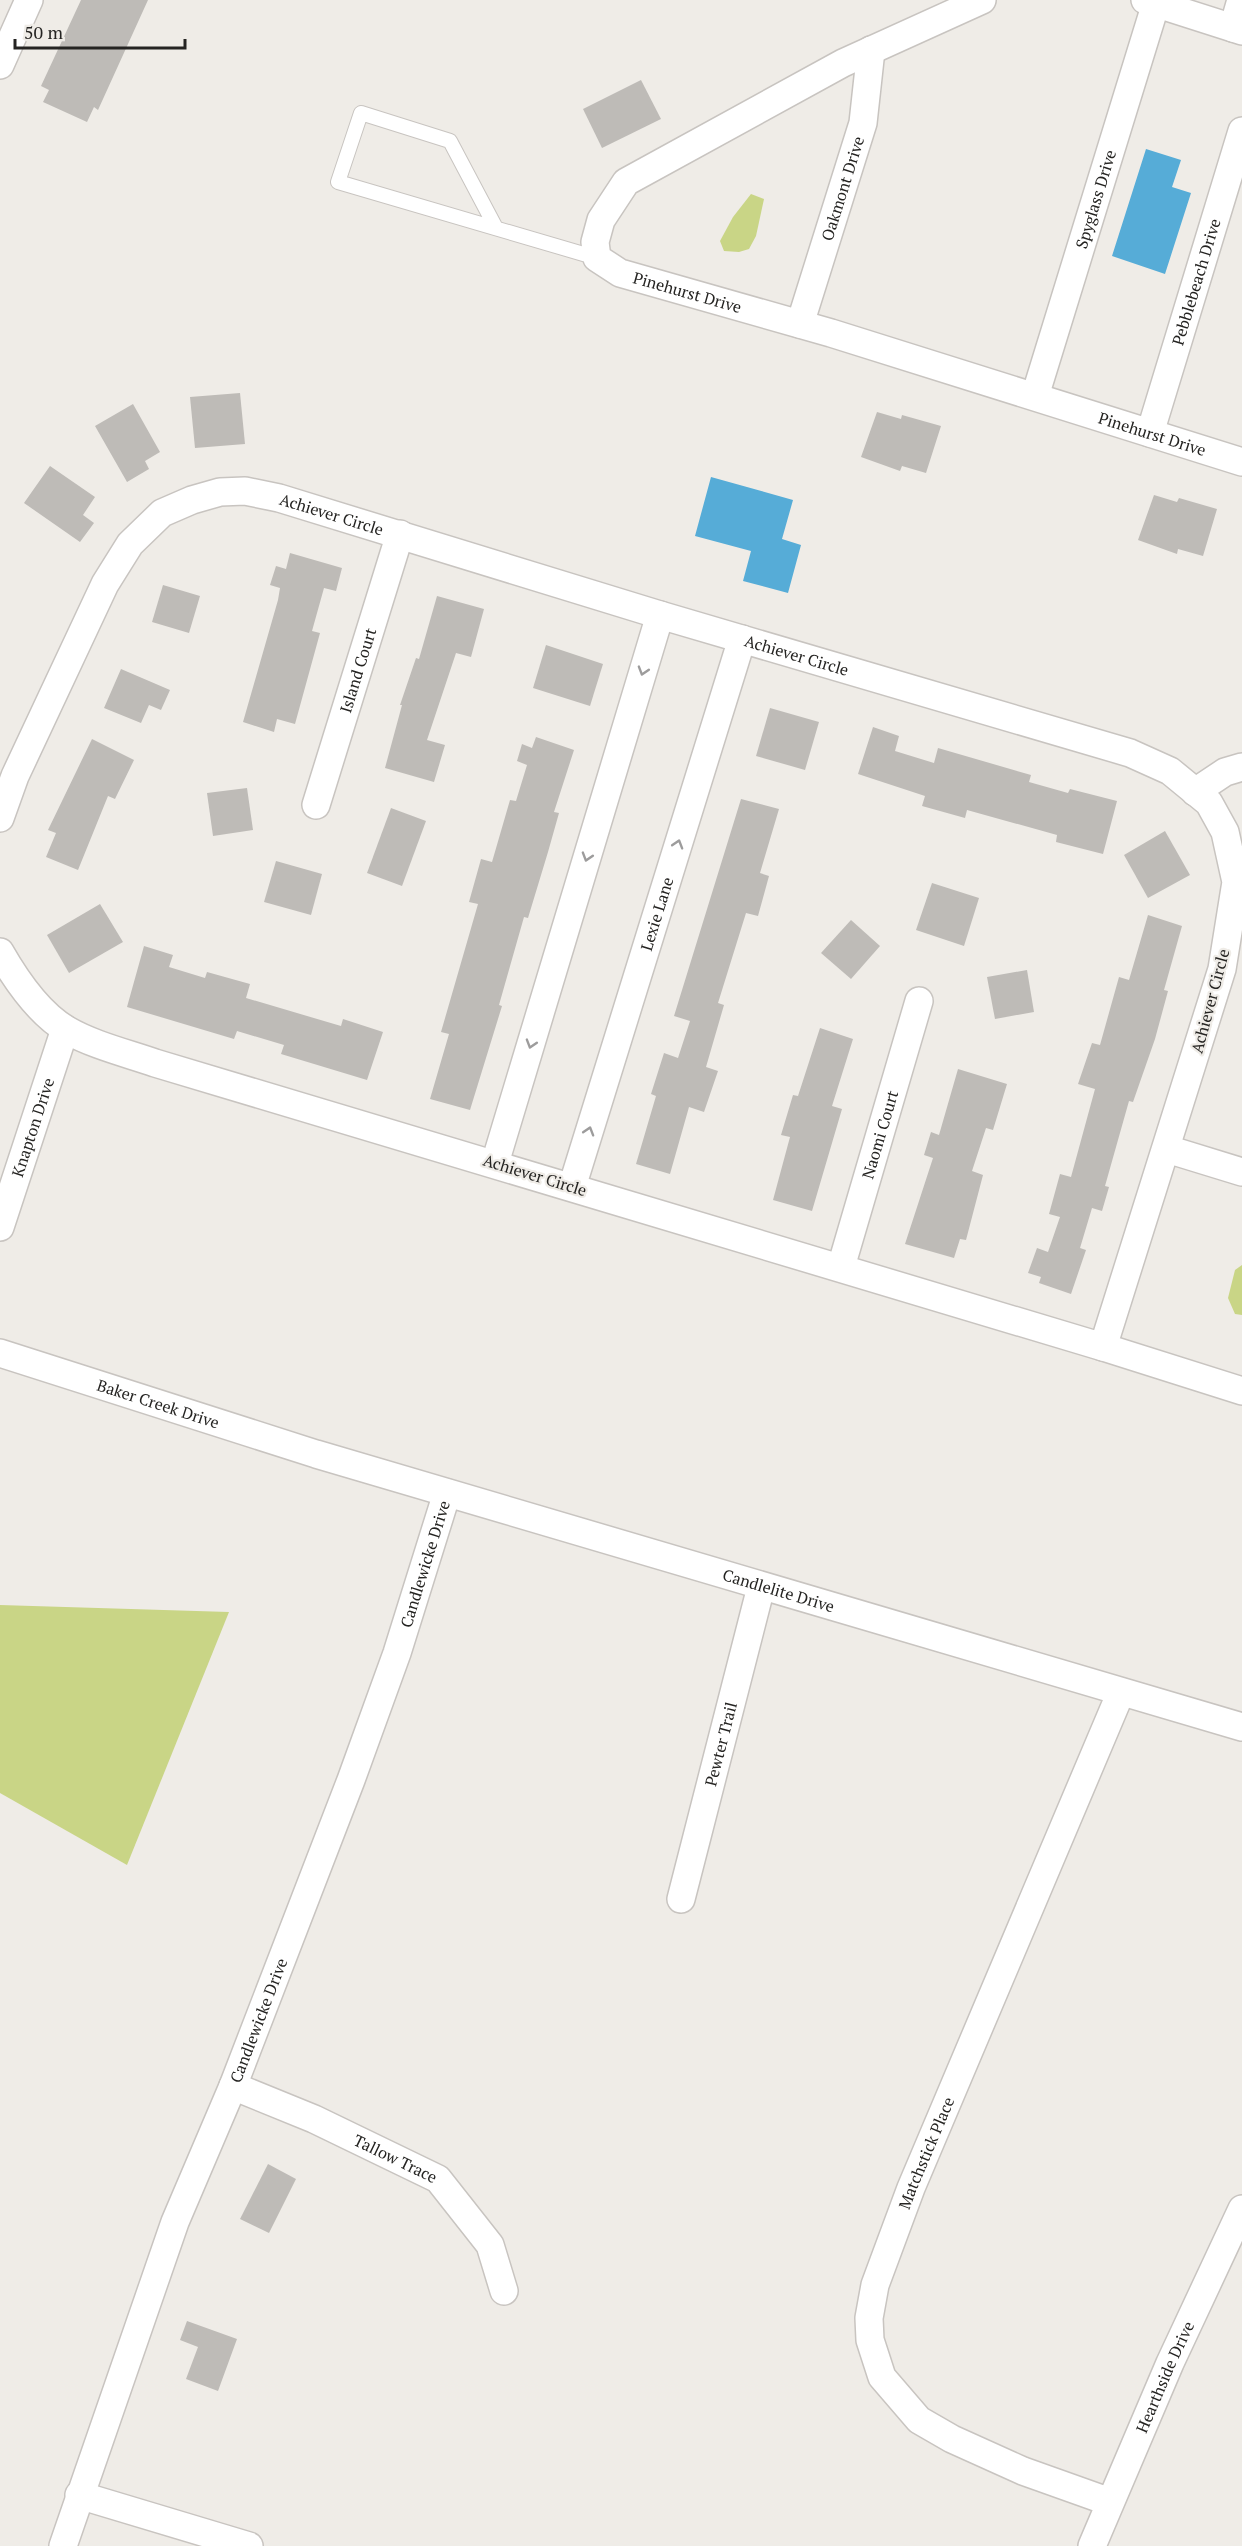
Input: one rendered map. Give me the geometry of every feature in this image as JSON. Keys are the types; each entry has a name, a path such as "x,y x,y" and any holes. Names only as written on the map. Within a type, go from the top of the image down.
{"street":[{"path":"0,65 29,0"},
{"path":"597,258 595,242 601,220 626,182 843,63 982,0"},
{"path":"1150,2 1203,9 1237,29 1241,0"},
{"name":"Spyglass Drive","path":"1035,396 1150,2"},
{"name":"Oakmont Drive","path":"800,324 862,123 871,50"},
{"name":"Pebblebeach Drive","path":"1150,433 1242,131"},
{"name":"Pinehurst Drive","path":"597,258 620,273 800,324 1242,462"},
{"name":"Achiever Circle","path":"0,818 15,776 105,585 130,544 162,513 192,500 220,492 245,491 279,498 660,615 1130,753 1170,771 1209,803 1236,845 1236,882 1222,969 1103,1347"},
{"name":"Island Court","path":"316,805 400,534"},
{"path":"495,1163 660,615"},
{"name":"Lexie Lane","path":"572,1187 742,639"},
{"path":"1196,792 1225,772 1242,767"},
{"name":"Achiever Circle","path":"0,952 20,985 65,1029 154,1063 841,1267 1242,1391"},
{"name":"Naomi Court","path":"841,1267 920,1001"},
{"name":"Knapton Drive","path":"0,1227 65,1029"},
{"path":"1167,1149 1242,1172"},
{"name":"Baker Creek Drive","path":"0,1353 316,1454"},
{"name":"Candlelite Drive","path":"316,1454 760,1587 1242,1727"},
{"name":"Candlewicke Drive","path":"63,2546 175,2222 233,2086 351,1780 397,1653 447,1493"},
{"name":"Pewter Trail","path":"681,1899 760,1587"},
{"name":"Matchstick Place","path":"1110,2502 1023,2471 952,2439 919,2420 882,2377 870,2340 869,2318 875,2285 911,2188 1121,1692"},
{"name":"Tallow Trace","path":"233,2086 314,2120 438,2179 490,2245 504,2292"},
{"name":"Hearthside Drive","path":"1092,2546 1170,2363 1242,2208"},
{"path":"79,2495 249,2546"}],"lane":[{"path":"496,228 450,141 361,113 338,182 597,258"}],"green space":[{"path":"751,194 764,199 756,236 749,249 739,252 724,251 720,241 733,217"},
{"path":"1242,1265 1242,1315 1235,1314 1228,1298 1235,1270"},
{"path":"0,1605 229,1612 127,1865 0,1793"}],"water":[{"path":"1146,149 1181,160 1172,187 1191,193 1165,274 1112,256"},
{"path":"711,477 793,500 782,539 801,545 788,593 743,581 751,551 695,536"}],"building":[{"path":"81,0 148,0 98,110 94,107 87,122 43,102 49,90 41,86"},
{"path":"641,80 661,119 602,148 583,109"},
{"path":"240,393 245,444 195,448 190,397"},
{"path":"133,404 160,452 145,461 149,469 127,482 95,426"},
{"path":"877,412 901,419 902,415 941,426 926,473 902,466 900,471 861,457"},
{"path":"50,466 95,497 83,515 94,523 80,542 24,503"},
{"path":"1154,495 1177,502 1179,498 1217,509 1203,556 1178,549 1177,554 1138,540"},
{"path":"290,553 342,568 336,591 324,588 312,631 320,633 295,724 277,719 274,732 243,722 278,600 280,588 270,585 276,566 286,569"},
{"path":"163,585 200,596 189,633 152,622"},
{"path":"437,596 484,609 471,657 456,653 427,740 445,745 434,782 385,768 402,705 400,705 416,658 419,659"},
{"path":"546,645 603,664 590,706 533,688"},
{"path":"121,669 170,690 161,710 149,705 141,723 104,708"},
{"path":"770,708 819,722 805,770 756,756"},
{"path":"873,727 899,736 895,751 934,763 938,748 1031,775 1029,782 1068,793 1070,789 1117,801 1103,854 1056,842 1057,835 967,810 965,818 922,806 925,796 858,774"},
{"path":"536,737 574,750 554,812 559,813 548,852 528,918 524,917 499,1005 502,1006 470,1110 430,1099 449,1034 441,1032 478,904 469,902 481,859 492,862 510,800 516,801 527,765 517,761 522,744 532,748"},
{"path":"92,739 134,760 115,799 108,796 78,870 46,857 56,833 48,830"},
{"path":"247,788 253,830 213,836 207,793"},
{"path":"741,799 779,809 760,873 769,876 758,916 746,913 718,1003 724,1005 706,1067 718,1071 704,1112 689,1107 670,1174 636,1164 656,1096 651,1094 664,1053 678,1058 690,1021 674,1016"},
{"path":"391,808 426,821 402,886 367,873"},
{"path":"1165,831 1190,875 1148,898 1124,855"},
{"path":"276,861 322,874 311,915 264,902"},
{"path":"932,883 979,898 964,946 916,930"},
{"path":"100,904 123,942 69,973 47,935"},
{"path":"1148,915 1182,926 1164,990 1168,991 1155,1039 1133,1102 1129,1101 1105,1186 1109,1187 1102,1211 1092,1208 1080,1248 1086,1250 1071,1294 1039,1283 1041,1277 1028,1273 1037,1248 1048,1252 1060,1217 1049,1214 1060,1174 1071,1177 1095,1089 1078,1084 1092,1043 1100,1045 1119,977 1129,980"},
{"path":"851,920 880,946 851,979 821,953"},
{"path":"144,946 173,955 169,967 205,978 207,972 250,984 246,998 341,1026 343,1019 383,1032 367,1080 281,1054 284,1045 237,1031 234,1039 127,1007"},
{"path":"1027,970 1034,1012 995,1019 987,977"},
{"path":"820,1028 853,1039 832,1106 842,1109 812,1211 773,1200 790,1137 781,1135 793,1095 798,1096"},
{"path":"958,1069 1007,1084 993,1130 986,1128 972,1171 983,1175 966,1240 960,1239 954,1258 905,1244 933,1158 924,1155 931,1132 939,1135"},
{"path":"268,2164 296,2179 269,2233 240,2219"},
{"path":"187,2321 237,2339 218,2391 186,2379 198,2347 180,2340"}]}
